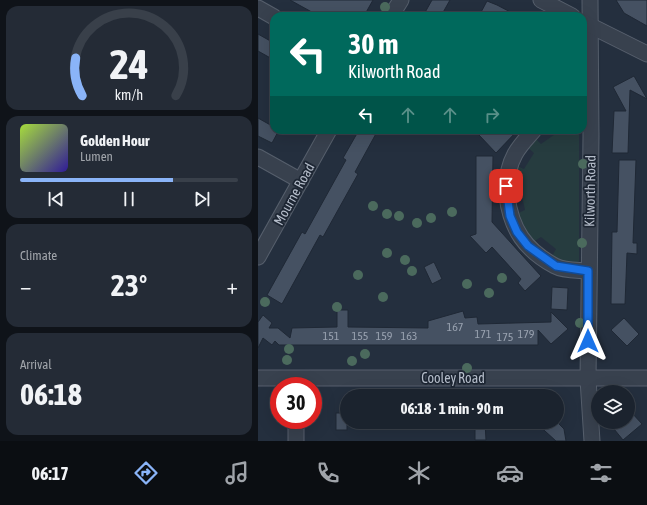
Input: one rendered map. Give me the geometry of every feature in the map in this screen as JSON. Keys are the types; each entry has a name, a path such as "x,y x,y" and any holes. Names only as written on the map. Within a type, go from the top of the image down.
{"street":[{"path":"394,12 400,0"},
{"path":"541,0 564,12"},
{"name":"Kilworth Road","path":"587,17 590,0"},
{"path":"258,8 270,15"},
{"path":"587,24 647,54"},
{"name":"Kilworth Road","path":"587,111 588,379 592,441"},
{"name":"Mourne Road","path":"258,257 327,134"},
{"path":"531,134 514,155 508,172 506,186 510,216 517,232 528,246 556,266 588,271"},
{"path":"258,157 301,181"},
{"name":"Cooley Road","path":"258,378 270,379"},
{"name":"Cooley Road","path":"322,382 647,378"},
{"path":"296,429 296,441"}],"green space":[{"path":"555,134 579,134 579,261 573,267 551,258 556,249 541,237 533,242 523,231 516,214 525,210 521,192 513,191 512,184 520,182 522,175 514,172 517,166 524,169 534,153 526,146 534,137 541,144"}],"building":[{"path":"290,0 373,0 366,12 312,12"},
{"path":"432,0 450,0 443,12 425,12"},
{"path":"616,0 647,0 647,26 624,13"},
{"path":"487,1 510,12 481,12"},
{"path":"258,34 270,41 270,58 258,51"},
{"path":"634,76 647,99 630,90 628,153 612,153 614,111 626,111 613,87"},
{"path":"258,118 270,125 270,134 277,134 272,143 258,136"},
{"path":"357,134 376,134 355,172 358,174 323,237 320,235 282,304 267,295 302,232 305,234 346,160 343,158"},
{"path":"480,134 514,134 496,153 479,135"},
{"path":"476,156 493,156 492,222 541,276 525,291 518,283 521,279 492,247 486,253 470,236 476,234"},
{"path":"619,160 636,160 633,243 637,243 637,254 627,253 625,304 611,304 612,232 617,232"},
{"path":"434,262 442,279 432,284 424,267"},
{"path":"552,287 568,288 567,310 551,309"},
{"path":"337,310 348,310 348,327 428,328 428,321 463,311 465,318 477,317 478,324 551,322 551,312 568,329 551,344 538,330 538,345 279,345 275,341 272,345 263,338 258,348 258,322 263,315 272,323 269,328 278,328 290,338 292,328 337,327"},
{"path":"624,318 639,334 627,346 611,330"},
{"path":"336,413 340,413 340,429 347,430 336,430"},
{"path":"635,416 642,424 623,440 614,429 635,429"},
{"path":"475,429 485,429 486,440 475,440"},
{"path":"543,429 564,429 566,441 556,441"}],"route":[{"path":"506,186 510,216 517,232 528,246 556,266 567,269 588,271 588,341"}]}
